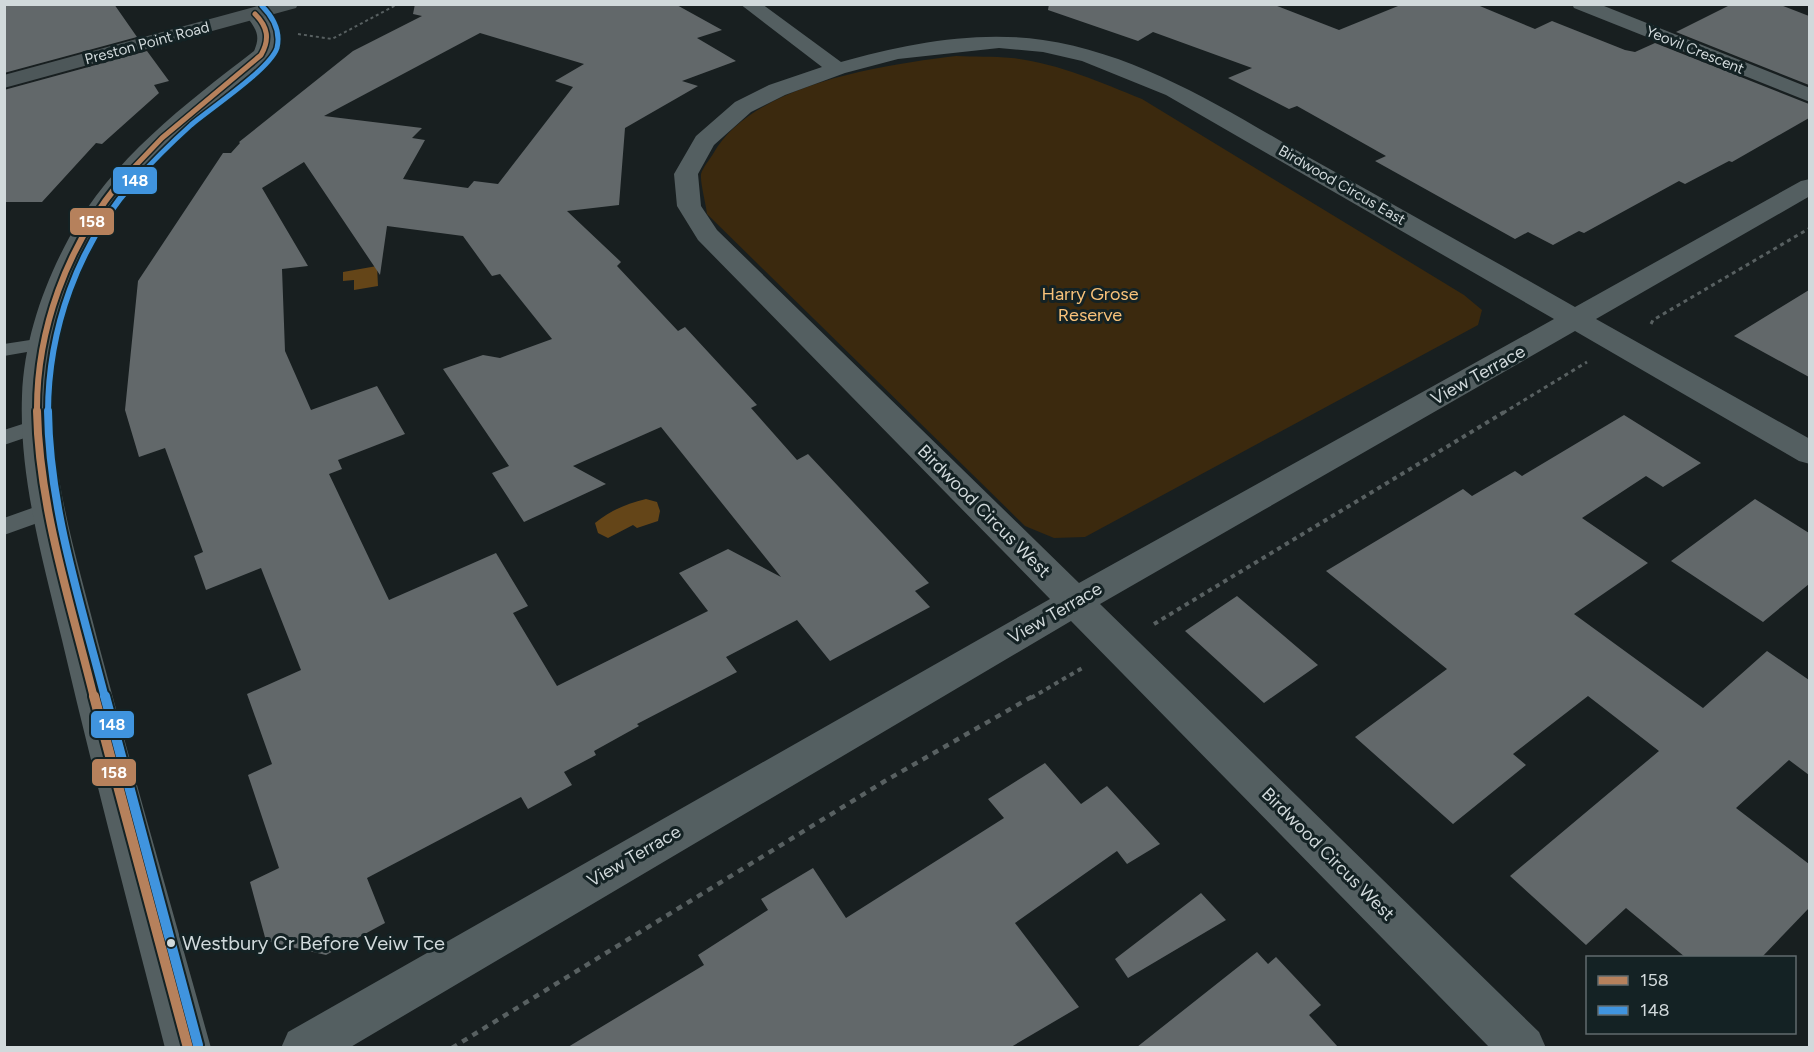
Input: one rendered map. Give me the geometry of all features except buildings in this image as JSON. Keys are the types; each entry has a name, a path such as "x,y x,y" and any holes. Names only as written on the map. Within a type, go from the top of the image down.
{"main road":[{"name":"Preston Point Road","path":"4,82 288,4"}],"street":[{"path":"748,4 838,69"},
{"name":"Yeovil Crescent","path":"1581,4 1809,96"},
{"path":"188,1047 98,711 49,510 38,426 37,395 43,344 57,299 78,249 101,208 148,149 195,106 261,55 267,47 268,28 264,21 255,14"},
{"name":"Birdwood Circus East","path":"838,69 897,53 999,42 1043,46 1121,68 1174,90 1809,453"},
{"name":"Birdwood Circus West","path":"838,69 777,90 743,107 704,141 686,174 688,206 715,244 1523,1047"},
{"name":"View Terrace","path":"304,1047 1074,602 1576,320 1809,186"}],"lane":[{"path":"4,350 43,344"},
{"path":"4,438 38,426"},
{"path":"4,526 49,510"}],"path":[{"path":"297,34 333,39 398,4"}],"green space":[{"name":"Harry Grose Reserve","path":"956,56 1029,60 1078,74 1142,99 1464,295 1482,310 1478,325 1085,537 1054,538 1025,526 707,214 701,182 703,169 713,154 732,130 757,110 821,82 892,65"}],"shaded area":[{"path":"377,266 378,286 354,290 354,280 343,281 343,272"},
{"path":"646,499 657,502 660,511 658,521 637,528 633,525 608,538 598,533 595,523 601,518 619,508"}],"transit line":[{"name":"148","path":"198,1045 117,742 61,519 48,426 49,376 56,337 67,299 90,245 106,217 125,192 169,145 268,63 273,56 278,34 273,19 262,6"},
{"name":"158","path":"188,1048 107,745 51,521 37,427 38,376 45,335 57,295 82,238 99,210 139,160 186,116 261,55 268,38 266,28 255,14"}],"place":[{"name":"Westbury Cr Before Veiw Tce","path":"171,943"}]}
